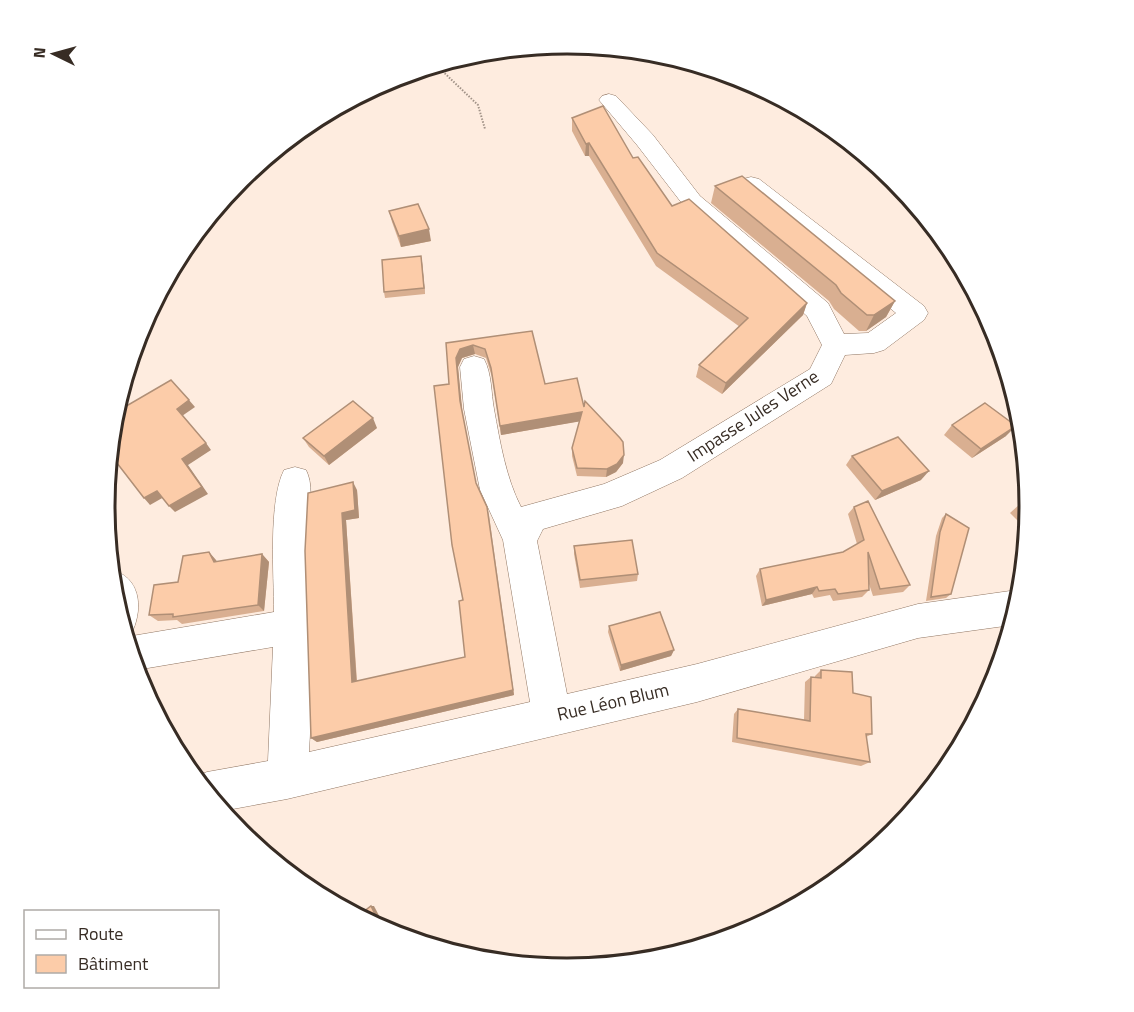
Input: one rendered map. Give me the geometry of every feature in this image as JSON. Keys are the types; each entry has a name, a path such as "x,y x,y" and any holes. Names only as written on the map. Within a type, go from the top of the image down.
{"street":[{"path":"609,100 645,140 692,201 818,310 836,345 874,343 914,313 752,184"},
{"name":"Impasse Jules Verne","path":"520,540 532,518 610,496 671,469 821,376 836,345"},
{"path":"474,367 479,409 496,490 520,540 552,716"},
{"path":"287,778 292,626 291,527 295,480"},
{"name":"Rue Léon Blum","path":"216,791 287,778 697,683 918,621 1007,608"},
{"path":"139,651 292,626"}],"path":[{"path":"443,71 478,105 485,129"}],"building":[{"path":"603,106 633,158 638,157 672,206 689,199 807,303 726,383 699,365 748,318 657,253 589,143 586,144 572,118"},
{"path":"742,176 895,301 874,315 867,315 841,293 836,285 715,186"},
{"path":"418,204 429,229 399,236 389,211"},
{"path":"421,256 424,288 384,292 382,260"},
{"path":"532,331 545,384 577,378 584,407 585,401 620,438 623,442 624,455 617,464 607,469 577,468 572,448 582,412 500,426 491,368 485,349 473,345 460,349 456,358 460,401 476,483 487,507 513,690 311,738 305,551 308,493 353,482 355,510 342,513 352,682 465,657 459,601 463,600 452,545 434,386 449,384 446,343"},
{"path":"171,380 189,400 177,409 206,443 182,459 202,487 169,506 157,491 144,498 117,463 126,406"},
{"path":"353,401 373,418 324,456 303,438"},
{"path":"985,403 1011,422 1012,429 981,449 952,425"},
{"path":"898,437 929,471 882,491 852,456"},
{"path":"868,501 910,585 880,589 868,552 869,590 838,594 835,589 819,591 817,587 766,600 760,569 843,552 864,540 854,507"},
{"path":"946,514 969,528 951,594 931,597 940,532"},
{"path":"632,540 638,574 580,580 574,546"},
{"path":"209,552 214,562 262,554 258,605 173,617 173,614 149,615 154,585 178,582 183,556"},
{"path":"660,612 674,650 621,665 609,626"},
{"path":"821,670 852,672 853,693 871,697 872,734 866,734 870,762 737,738 738,709 810,721 811,677 821,678"},
{"path":"371,906 375,915 367,911"}]}
